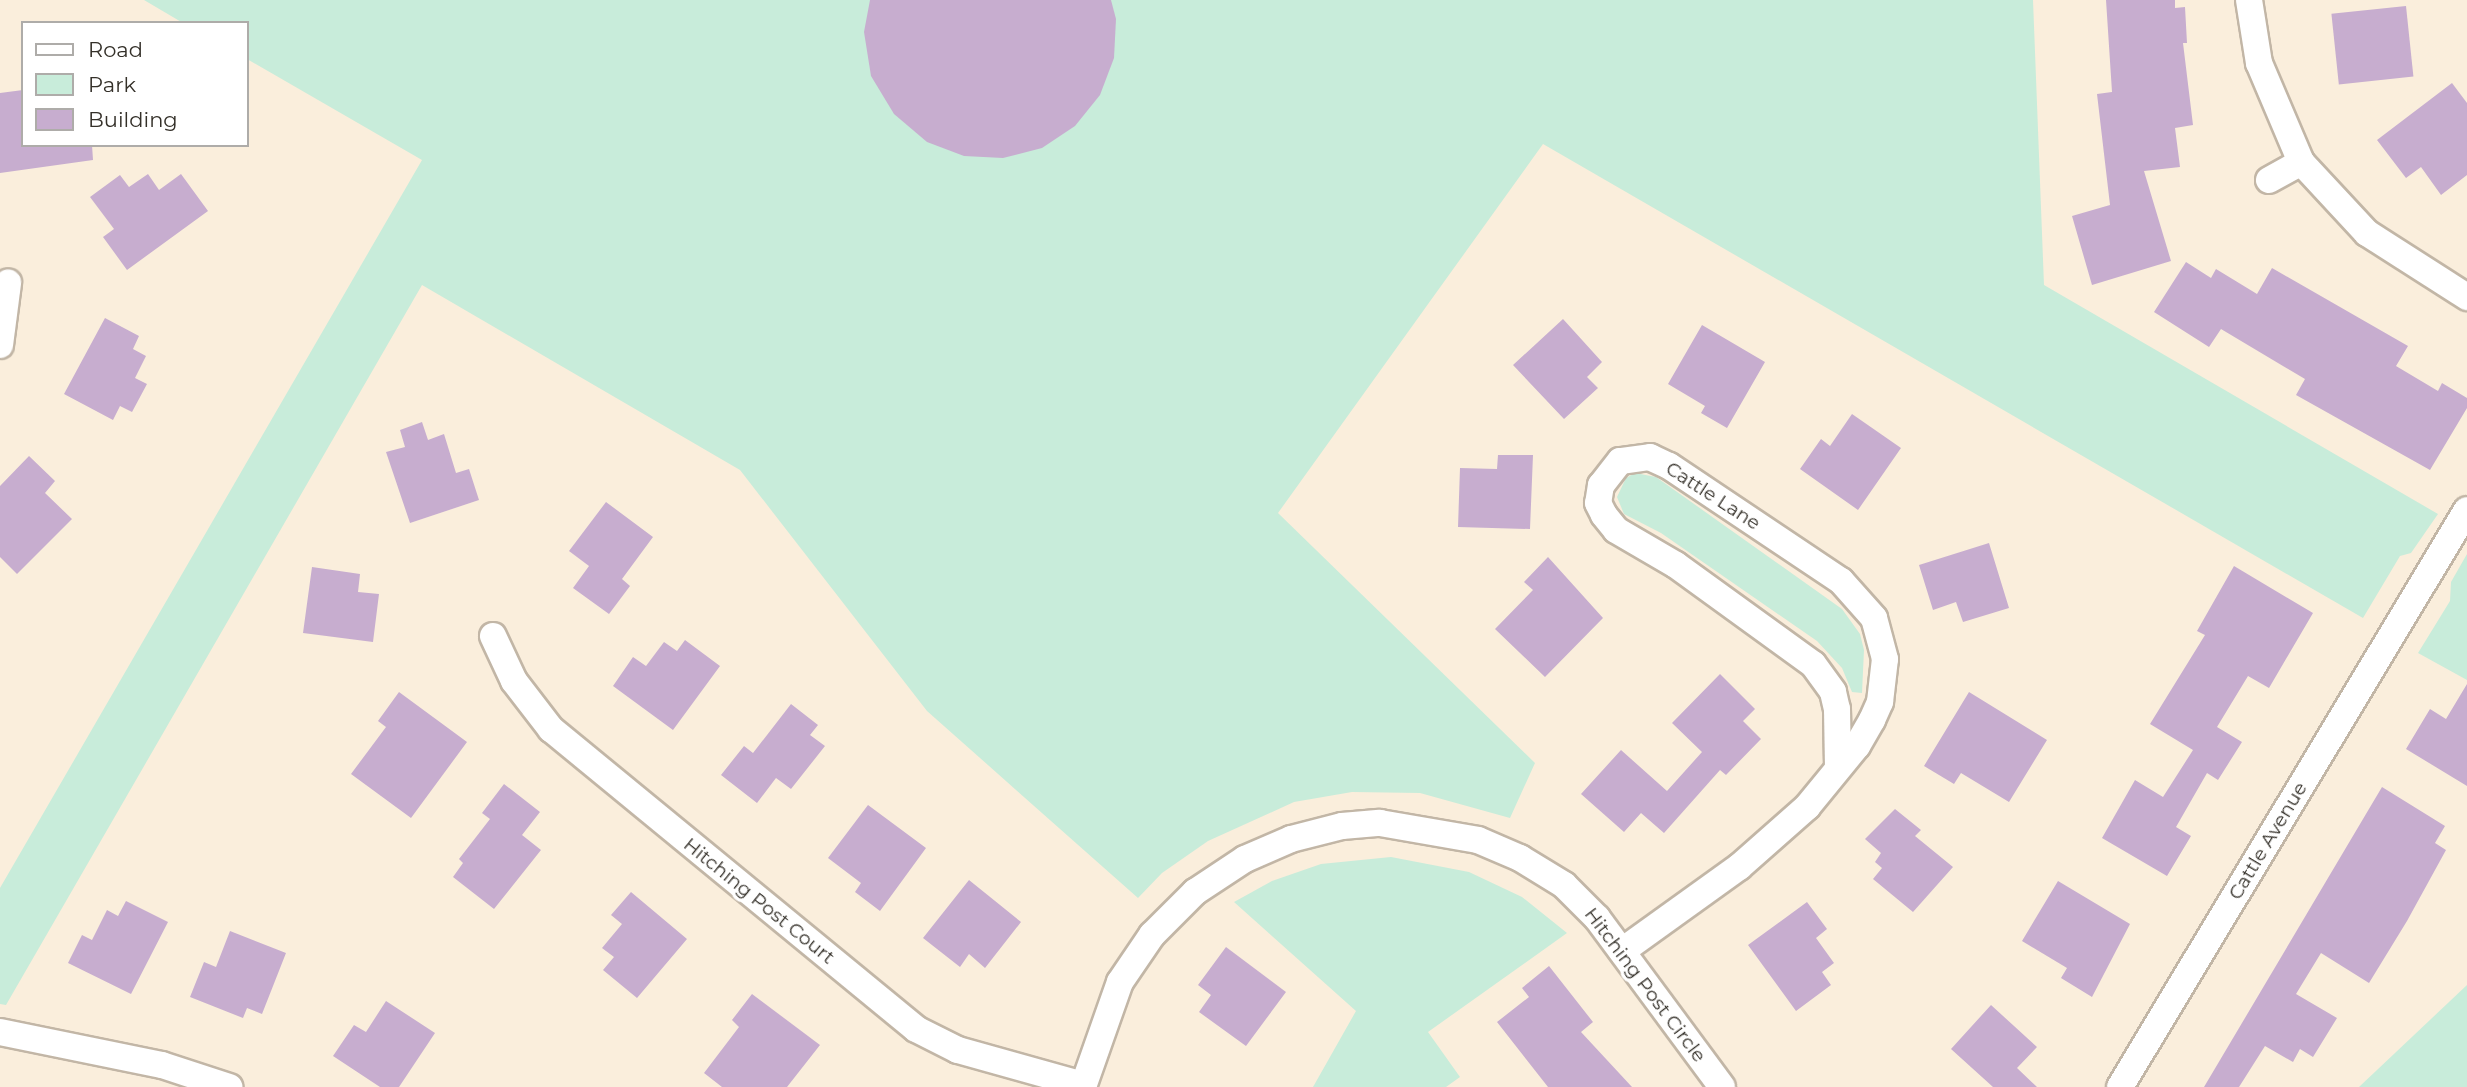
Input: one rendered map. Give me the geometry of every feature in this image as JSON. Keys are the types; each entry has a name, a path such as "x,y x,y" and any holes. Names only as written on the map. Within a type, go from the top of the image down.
{"street":[{"path":"2249,0 2259,63 2301,162 2367,233 2467,297"},
{"path":"2269,180 2301,162"},
{"path":"0,345 8,283"},
{"name":"Cattle Lane","path":"1622,951 1765,846 1807,807 1857,746 1880,702 1885,659 1874,618 1841,581 1690,478 1650,457 1620,461 1601,485 1598,503 1604,516 1616,530 1716,592 1813,664 1833,692 1837,709 1838,767"},
{"name":"Cattle Avenue","path":"2120,1087 2467,510"},
{"name":"Hitching Post Court","path":"493,636 514,681 551,729 916,1029 958,1050 1083,1086"},
{"name":"Hitching Post Circle","path":"1083,1086 1120,982 1171,913 1245,859 1318,831 1397,824 1489,844 1564,885 1622,951 1722,1087"},
{"path":"0,1032 162,1065 229,1087"}],"green space":[{"path":"144,0 2033,0 2044,285 2438,514 2411,553 2400,556 2363,618 1543,144 1278,513 1535,763 1510,818 1420,793 1352,792 1294,802 1208,841 1162,873 1138,898 927,711 740,470 422,285 6,1005 0,1004 0,888 422,160 248,60 248,21 180,21"},
{"path":"1635,473 1656,477 1842,609 1860,634 1864,650 1862,693 1852,692 1842,668 1817,641 1661,533 1624,514 1617,497 1626,478"},
{"path":"2467,554 2467,680 2418,653 2450,601 2451,582"},
{"path":"1391,857 1469,872 1522,897 1567,933 1428,1032 1460,1077 1446,1087 1313,1087 1356,1011 1234,902 1272,881 1321,864"},
{"path":"2467,985 2467,1087 2359,1087"}],"building":[{"path":"870,0 1111,0 1116,19 1114,58 1100,95 1075,126 1042,148 1003,158 964,156 927,142 894,114 871,76 864,32"},
{"path":"2106,0 2175,0 2175,8 2185,7 2187,43 2183,43 2193,125 2175,128 2180,167 2144,171 2171,261 2092,285 2072,216 2110,205 2097,94 2112,92"},
{"path":"2406,6 2413,77 2339,84 2331,14"},
{"path":"2452,83 2467,103 2467,175 2441,195 2421,167 2406,178 2377,140"},
{"path":"21,90 21,147 92,147 93,160 0,173 0,93"},
{"path":"148,174 159,190 181,174 208,211 127,270 103,237 114,229 90,197 120,175 129,187"},
{"path":"2186,262 2211,278 2216,269 2257,294 2272,268 2408,346 2396,366 2438,391 2442,383 2467,398 2467,408 2430,470 2296,395 2305,379 2221,329 2209,347 2154,312"},
{"path":"105,318 139,336 133,349 146,356 135,378 147,384 132,412 120,406 113,420 64,394"},
{"path":"1563,319 1602,362 1587,377 1598,388 1564,419 1513,365"},
{"path":"1702,325 1765,362 1727,428 1701,413 1705,406 1668,384"},
{"path":"1852,414 1901,448 1858,510 1800,469 1821,439 1830,446"},
{"path":"422,422 428,440 444,434 456,473 469,469 479,500 410,523 386,452 405,447 400,430"},
{"path":"1498,455 1533,455 1530,529 1458,527 1460,468 1497,469"},
{"path":"29,456 55,481 45,493 72,519 17,574 0,557 0,486"},
{"path":"606,502 653,537 622,579 630,586 609,614 573,588 589,566 569,551"},
{"path":"1989,543 2009,608 1963,622 1956,602 1933,610 1919,565"},
{"path":"1548,557 1603,618 1545,677 1495,629 1533,590 1524,582"},
{"path":"2234,566 2313,613 2269,688 2248,676 2217,727 2242,742 2218,780 2207,773 2176,827 2191,836 2167,876 2102,838 2135,780 2163,797 2193,750 2150,724 2205,635 2197,631"},
{"path":"312,567 360,574 358,592 379,594 373,642 303,633"},
{"path":"685,640 720,666 673,730 613,686 633,657 646,666 664,642 677,651"},
{"path":"1720,674 1755,709 1743,721 1761,739 1726,775 1720,770 1664,833 1641,813 1624,832 1581,794 1621,750 1667,791 1702,752 1672,723"},
{"path":"2467,684 2467,786 2406,749 2430,709 2446,719"},
{"path":"399,692 467,742 411,818 351,774 386,727 378,721"},
{"path":"1969,692 2047,740 2009,802 1961,773 1954,784 1924,766"},
{"path":"791,704 818,725 810,735 825,746 791,789 776,778 757,803 721,775 744,746 753,753"},
{"path":"504,784 540,812 522,835 541,850 494,909 453,877 463,863 459,859 490,819 482,813"},
{"path":"2382,787 2445,826 2435,843 2446,850 2407,921 2369,983 2321,953 2296,994 2337,1018 2313,1057 2300,1049 2293,1062 2265,1046 2239,1087 2204,1087"},
{"path":"868,805 926,848 880,911 855,892 861,883 828,858"},
{"path":"1895,809 1921,830 1915,836 1953,867 1913,912 1873,879 1882,868 1875,862 1881,853 1865,839"},
{"path":"969,880 1021,922 985,968 969,954 960,967 923,938"},
{"path":"2058,881 2130,924 2092,997 2061,978 2067,968 2022,941"},
{"path":"631,892 687,939 637,998 603,970 614,957 602,948 622,924 611,915"},
{"path":"126,901 168,922 131,994 68,963 82,935 92,940 107,910 118,916"},
{"path":"1807,902 1827,929 1816,938 1834,963 1822,972 1831,985 1796,1011 1748,945"},
{"path":"230,931 286,953 262,1014 247,1008 243,1018 190,997 204,962 216,967"},
{"path":"1226,947 1286,992 1246,1046 1199,1012 1211,995 1198,985"},
{"path":"1549,966 1593,1022 1581,1032 1632,1087 1548,1087 1497,1022 1529,997 1522,988"},
{"path":"752,994 820,1045 787,1087 722,1087 704,1073 739,1027 732,1020"},
{"path":"386,1001 435,1033 399,1087 380,1087 333,1056 354,1025 366,1032"},
{"path":"1991,1005 2037,1047 2017,1068 2037,1087 1993,1087 1951,1049"}]}
